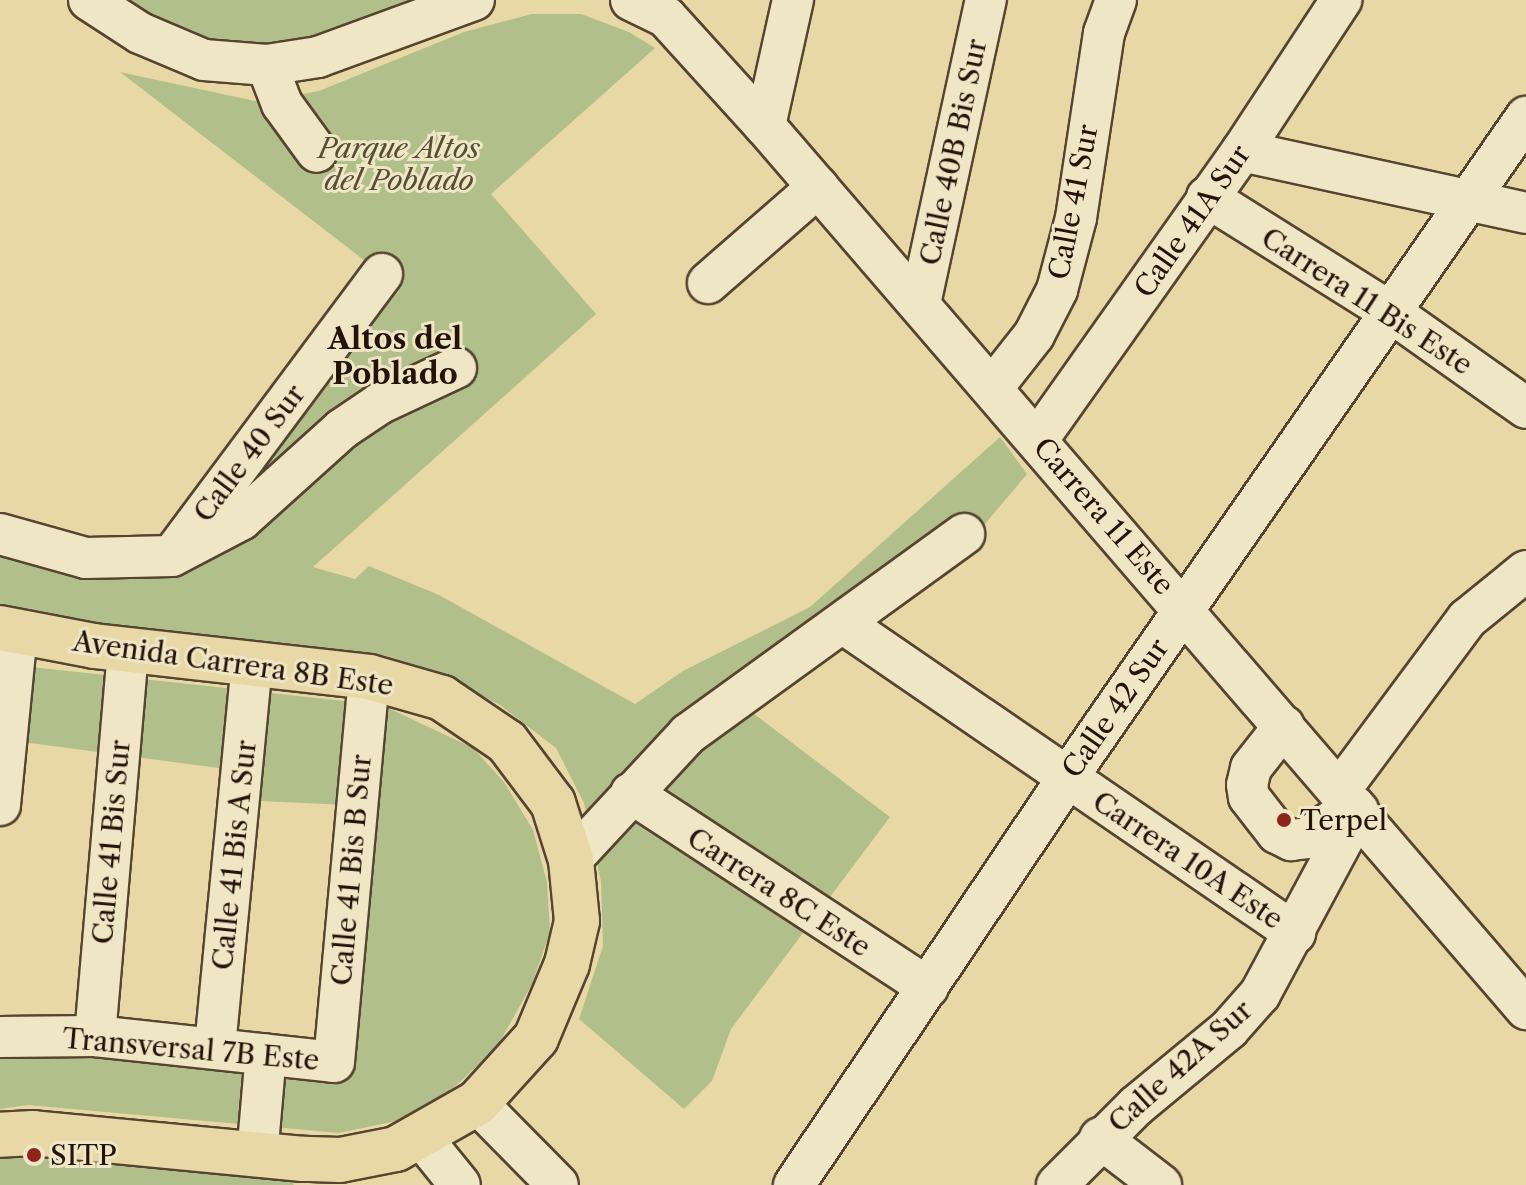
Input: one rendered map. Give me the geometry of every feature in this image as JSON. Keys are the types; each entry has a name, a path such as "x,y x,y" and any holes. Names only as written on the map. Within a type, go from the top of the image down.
{"main road":[{"name":"Avenida Carrera 8B Este","path":"0,1135 33,1133 257,1156 313,1172 422,1138 477,1103 536,1038 556,997 577,921 571,860 553,803 507,742 442,698 369,677 128,649 9,630"}],"street":[{"path":"89,0 140,33 204,60 267,65 318,57 474,0"},
{"name":"Carrera 11 Este","path":"631,0 677,27 765,126 1351,802 1526,1009"},
{"path":"765,126 793,0"},
{"name":"Calle 40B Bis Sur","path":"920,304 986,0"},
{"name":"Calle 41 Sur","path":"993,387 1034,335 1057,290 1076,218 1104,33 1116,0"},
{"name":"Calle 41A Sur","path":"1038,439 1242,151 1341,0"},
{"path":"267,65 282,104 317,152"},
{"name":"Calle 42 Sur","path":"794,1185 1067,778 1526,117"},
{"path":"1242,151 1526,213"},
{"path":"708,283 818,187"},
{"name":"Carrera 11 Bis Este","path":"1207,197 1392,313 1526,408"},
{"name":"Calle 40 Sur","path":"172,556 382,274"},
{"path":"0,534 86,558 172,556 241,520 342,429 379,404 456,368"},
{"path":"571,860 688,734 844,624 964,534"},
{"name":"Calle 42A Sur","path":"1057,1185 1100,1138 1237,1021 1273,974 1295,933 1351,802 1467,619 1520,584"},
{"name":"Carrera 10A Este","path":"844,624 1295,933"},
{"path":"0,805 9,630"},
{"name":"Calle 41 Bis Sur","path":"95,1036 128,649"},
{"name":"Calle 41 Bis A Sur","path":"215,1047 252,663"},
{"name":"Calle 41 Bis B Sur","path":"334,1062 369,677"},
{"path":"1284,726 1251,768 1247,785 1249,797 1277,833 1291,840 1307,838 1351,802"},
{"name":"Carrera 8C Este","path":"631,793 928,987"},
{"name":"Transversal 7B Este","path":"0,1037 95,1036 334,1062"},
{"path":"257,1156 266,1054"},
{"path":"477,1103 558,1185"},
{"path":"422,1138 460,1185"},
{"path":"1100,1138 1161,1185"}],"green space":[{"path":"116,0 421,0 317,45 200,46"},
{"name":"Parque Altos del Poblado","path":"532,14 581,14 629,32 655,48 491,194 596,314 313,567 355,579 369,566 439,595 635,704 683,671 810,607 1000,437 1027,474 964,549 754,714 890,817 731,1029 712,1081 684,1109 579,1019 603,946 601,882 584,803 556,748 500,705 434,671 152,633 0,606 0,534 172,556 382,274 120,72 260,102 319,91 464,32"},
{"path":"31,667 382,705 473,748 504,782 533,830 547,882 550,932 532,984 497,1047 457,1085 406,1119 339,1133 28,1105 0,1109 0,1054 110,1054 345,1074 371,806 239,800 241,771 0,739"},
{"path":"0,1156 283,1170 294,1185 0,1185"}],"place":[{"name":"Terpel","path":"1284,820"},
{"name":"SITP","path":"34,1155"}],"district":[{"name":"Altos del Poblado","path":"395,356"}]}
